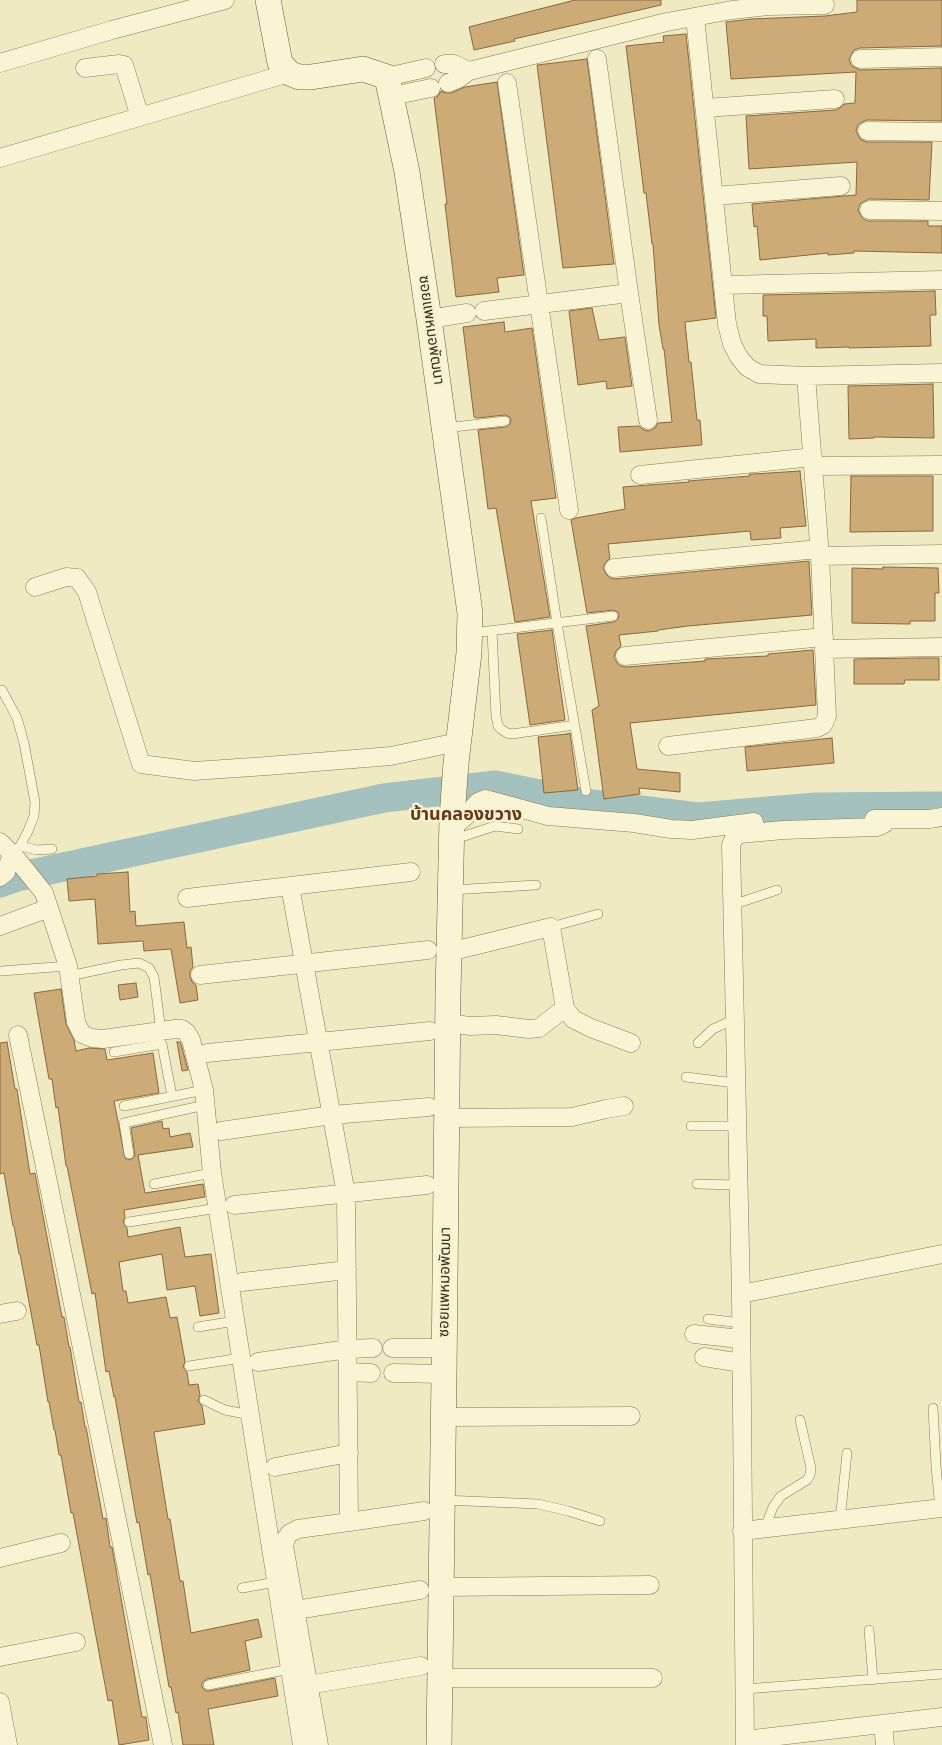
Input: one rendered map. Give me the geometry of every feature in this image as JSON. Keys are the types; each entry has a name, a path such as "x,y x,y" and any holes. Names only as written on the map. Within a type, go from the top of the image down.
{"street":[{"path":"0,63 112,30 225,0"},
{"path":"268,0 280,63 289,73 299,77 363,69 390,87 440,86 458,79 469,71 613,35 732,10 768,6 825,6"},
{"path":"696,17 727,324 732,344 739,358 747,367 759,374 806,376 942,373"},
{"path":"860,59 942,57"},
{"path":"597,59 648,420"},
{"path":"444,64 454,64 469,71"},
{"path":"85,68 124,65 140,117"},
{"path":"390,87 426,68"},
{"path":"0,158 289,73"},
{"path":"507,83 569,510"},
{"name":"ซอยแพหมอพัฒนา","path":"390,87 406,172 429,319 470,613 481,632 469,653 457,752 452,829 451,890 439,951 438,1112 444,1417 433,1506 430,1672 439,1745"},
{"path":"705,108 835,99"},
{"path":"867,131 942,132"},
{"path":"714,196 841,186"},
{"path":"869,210 942,211"},
{"path":"723,285 942,280"},
{"path":"429,319 629,293"},
{"path":"668,746 816,728 823,725 827,716 820,552 806,376"},
{"path":"640,475 814,462 942,465"},
{"path":"614,568 820,552 942,554"},
{"path":"35,588 66,577 77,578 87,592 141,764 194,770 457,752"},
{"path":"626,656 824,643 942,648"},
{"path":"452,829 465,818 478,802 484,799 548,816 684,830 751,822 821,817 847,822 942,817"},
{"path":"886,819 884,824 877,827 783,830 740,834 734,838 730,845 741,1294 745,1743 809,1739 883,1724 942,1717"},
{"path":"0,877 6,872 12,850"},
{"path":"12,850 46,900 68,971 76,1022 82,1034 92,1038 103,1039 182,1029 191,1040 205,1097 212,1173 226,1207 235,1321 250,1360 250,1416 302,1745"},
{"path":"187,898 411,872"},
{"path":"290,886 346,1194 349,1522"},
{"path":"0,926 46,900"},
{"path":"200,975 439,951 551,927 565,1008 573,1019 631,1043"},
{"path":"207,1053 438,1027 496,1025 529,1029 539,1028 565,1008"},
{"path":"18,1035 163,1745"},
{"path":"222,1131 332,1115 438,1112 572,1116 624,1106"},
{"path":"226,1207 427,1185"},
{"path":"741,1294 942,1254"},
{"path":"242,1282 347,1270"},
{"path":"0,1314 17,1311"},
{"path":"694,1334 741,1331"},
{"path":"250,1360 373,1348"},
{"path":"392,1348 444,1348"},
{"path":"704,1357 741,1362"},
{"path":"348,1372 371,1373"},
{"path":"393,1373 444,1374"},
{"path":"444,1417 631,1416"},
{"path":"276,1466 349,1453"},
{"path":"319,1745 284,1546 286,1538 290,1533 298,1529 349,1522 433,1506"},
{"path":"742,1531 941,1509"},
{"path":"0,1558 61,1543"},
{"path":"296,1610 431,1589 650,1585"},
{"path":"0,1657 76,1642"},
{"path":"308,1685 430,1672 653,1678"},
{"path":"0,1702 8,1745"},
{"path":"883,1724 885,1745"}],"lane":[{"path":"444,428 505,421"},
{"path":"541,518 586,791"},
{"path":"575,725 512,734 501,729 498,726 481,632 614,616"},
{"path":"2,690 17,718 24,743 35,802 34,816 28,831 12,850"},
{"path":"452,829 495,826 518,828"},
{"path":"12,850 52,849"},
{"path":"451,890 536,884"},
{"path":"732,905 777,890"},
{"path":"551,927 598,914"},
{"path":"1,971 68,971 139,963 149,968 154,977 161,1031"},
{"path":"698,1042 714,1029 735,1019"},
{"path":"114,1052 162,1044 172,1096"},
{"path":"686,1077 736,1083"},
{"path":"124,1106 172,1096 205,1097"},
{"path":"128,1154 124,1124 205,1097"},
{"path":"691,1126 736,1126"},
{"path":"154,1184 212,1173"},
{"path":"697,1184 737,1185"},
{"path":"129,1222 226,1207"},
{"path":"708,1319 741,1331"},
{"path":"198,1326 235,1321"},
{"path":"189,1366 250,1360"},
{"path":"204,1400 225,1410 250,1416"},
{"path":"933,1408 936,1466 941,1509"},
{"path":"765,1528 773,1507 781,1496 807,1480 810,1475 811,1468 800,1420"},
{"path":"840,1520 847,1453"},
{"path":"433,1506 538,1504 600,1521"},
{"path":"242,1588 276,1582"},
{"path":"869,1630 873,1680"},
{"path":"208,1685 290,1669"},
{"path":"745,1689 942,1674"}],"building":[{"path":"575,0 661,0 661,5 474,50 469,27"},
{"path":"857,0 942,0 942,46 860,48 854,50 849,59 851,65 860,70 942,68 942,121 867,120 858,125 856,131 861,140 867,142 932,142 929,200 869,199 860,204 858,210 863,219 868,221 928,221 928,226 942,226 942,253 854,251 854,253 828,255 828,253 760,260 757,226 754,227 752,204 856,195 857,162 749,169 746,116 836,110 844,104 855,103 856,72 731,79 726,22 825,16 857,12"},
{"path":"686,34 716,318 685,322 697,420 700,420 702,445 620,452 618,427 639,426 649,431 655,428 658,423 672,422 664,349 659,325 653,244 646,193 644,193 626,46 664,42 663,36"},
{"path":"587,59 614,264 563,268 537,65"},
{"path":"497,82 524,275 497,278 499,292 456,297 434,98 441,91 451,93 465,87"},
{"path":"935,291 936,315 930,315 931,346 816,348 816,339 768,341 767,316 763,316 763,295"},
{"path":"592,308 599,340 625,337 632,386 607,389 606,381 578,385 569,311"},
{"path":"504,322 505,332 532,328 556,498 531,501 550,617 515,622 496,508 488,509 478,430 506,427 510,424 511,420 510,417 505,415 474,417 463,327"},
{"path":"933,384 934,438 874,437 849,439 848,386"},
{"path":"800,471 806,526 780,528 781,538 751,540 750,531 608,544 610,558 603,568 610,578 615,579 809,561 812,615 688,626 619,635 621,646 616,651 614,657 617,663 626,667 705,661 705,659 768,656 768,654 813,650 816,705 630,723 637,769 680,773 680,792 639,788 640,794 604,799 592,710 599,706 586,626 614,622 618,619 619,615 618,612 613,610 587,613 571,520 625,509 623,487 750,476 749,474"},
{"path":"851,476 933,476 933,531 850,532"},
{"path":"883,567 938,568 939,593 935,593 935,621 910,621 910,624 852,623 852,568 883,569"},
{"path":"552,630 565,720 530,725 517,634"},
{"path":"939,658 939,680 905,680 904,684 854,684 854,659"},
{"path":"570,733 578,790 544,793 538,737"},
{"path":"832,738 834,763 747,771 745,747"},
{"path":"128,872 130,912 135,911 136,926 184,922 187,948 191,947 193,967 190,971 190,977 196,985 198,1000 180,1003 171,949 144,951 143,941 98,944 95,899 69,901 67,879 97,876 97,874"},
{"path":"136,983 138,997 120,1000 118,985"},
{"path":"61,989 66,1024 74,1040 76,1051 89,1048 105,1049 107,1060 153,1053 159,1093 114,1101 125,1158 130,1160 135,1156 131,1128 162,1121 163,1129 169,1128 170,1137 190,1133 193,1147 138,1155 145,1193 203,1184 205,1197 124,1210 125,1217 123,1222 127,1228 128,1237 180,1227 185,1257 211,1254 219,1313 200,1316 195,1286 167,1290 162,1254 119,1262 123,1291 126,1291 128,1303 166,1297 170,1318 177,1317 185,1361 183,1367 187,1372 189,1385 198,1384 200,1395 198,1401 202,1406 205,1424 154,1432 168,1519 170,1519 180,1581 183,1581 191,1633 258,1619 262,1637 245,1641 250,1670 207,1679 202,1683 202,1687 209,1691 275,1678 278,1696 208,1709 214,1745 183,1745 178,1712 176,1713 171,1687 169,1687 150,1574 148,1575 139,1522 137,1523 115,1397 109,1371 106,1372 95,1293 92,1294 66,1166 58,1107 56,1108 52,1079 49,1079 34,993"},
{"path":"7,1042 15,1089 17,1089 30,1174 35,1173 103,1519 106,1518 110,1547 112,1547 142,1717 146,1717 149,1740 119,1745 112,1700 108,1701 73,1513 71,1513 61,1455 59,1455 48,1402 39,1345 37,1345 4,1173 0,1174 0,1043"},
{"path":"177,1042 181,1044 188,1070 182,1071"}],"waterway":[{"path":"0,883 17,877 384,798 495,785 584,803 698,817 816,807 942,806"}],"district":[{"name":"บ้านคลองขวาง","path":"466,815"}]}
